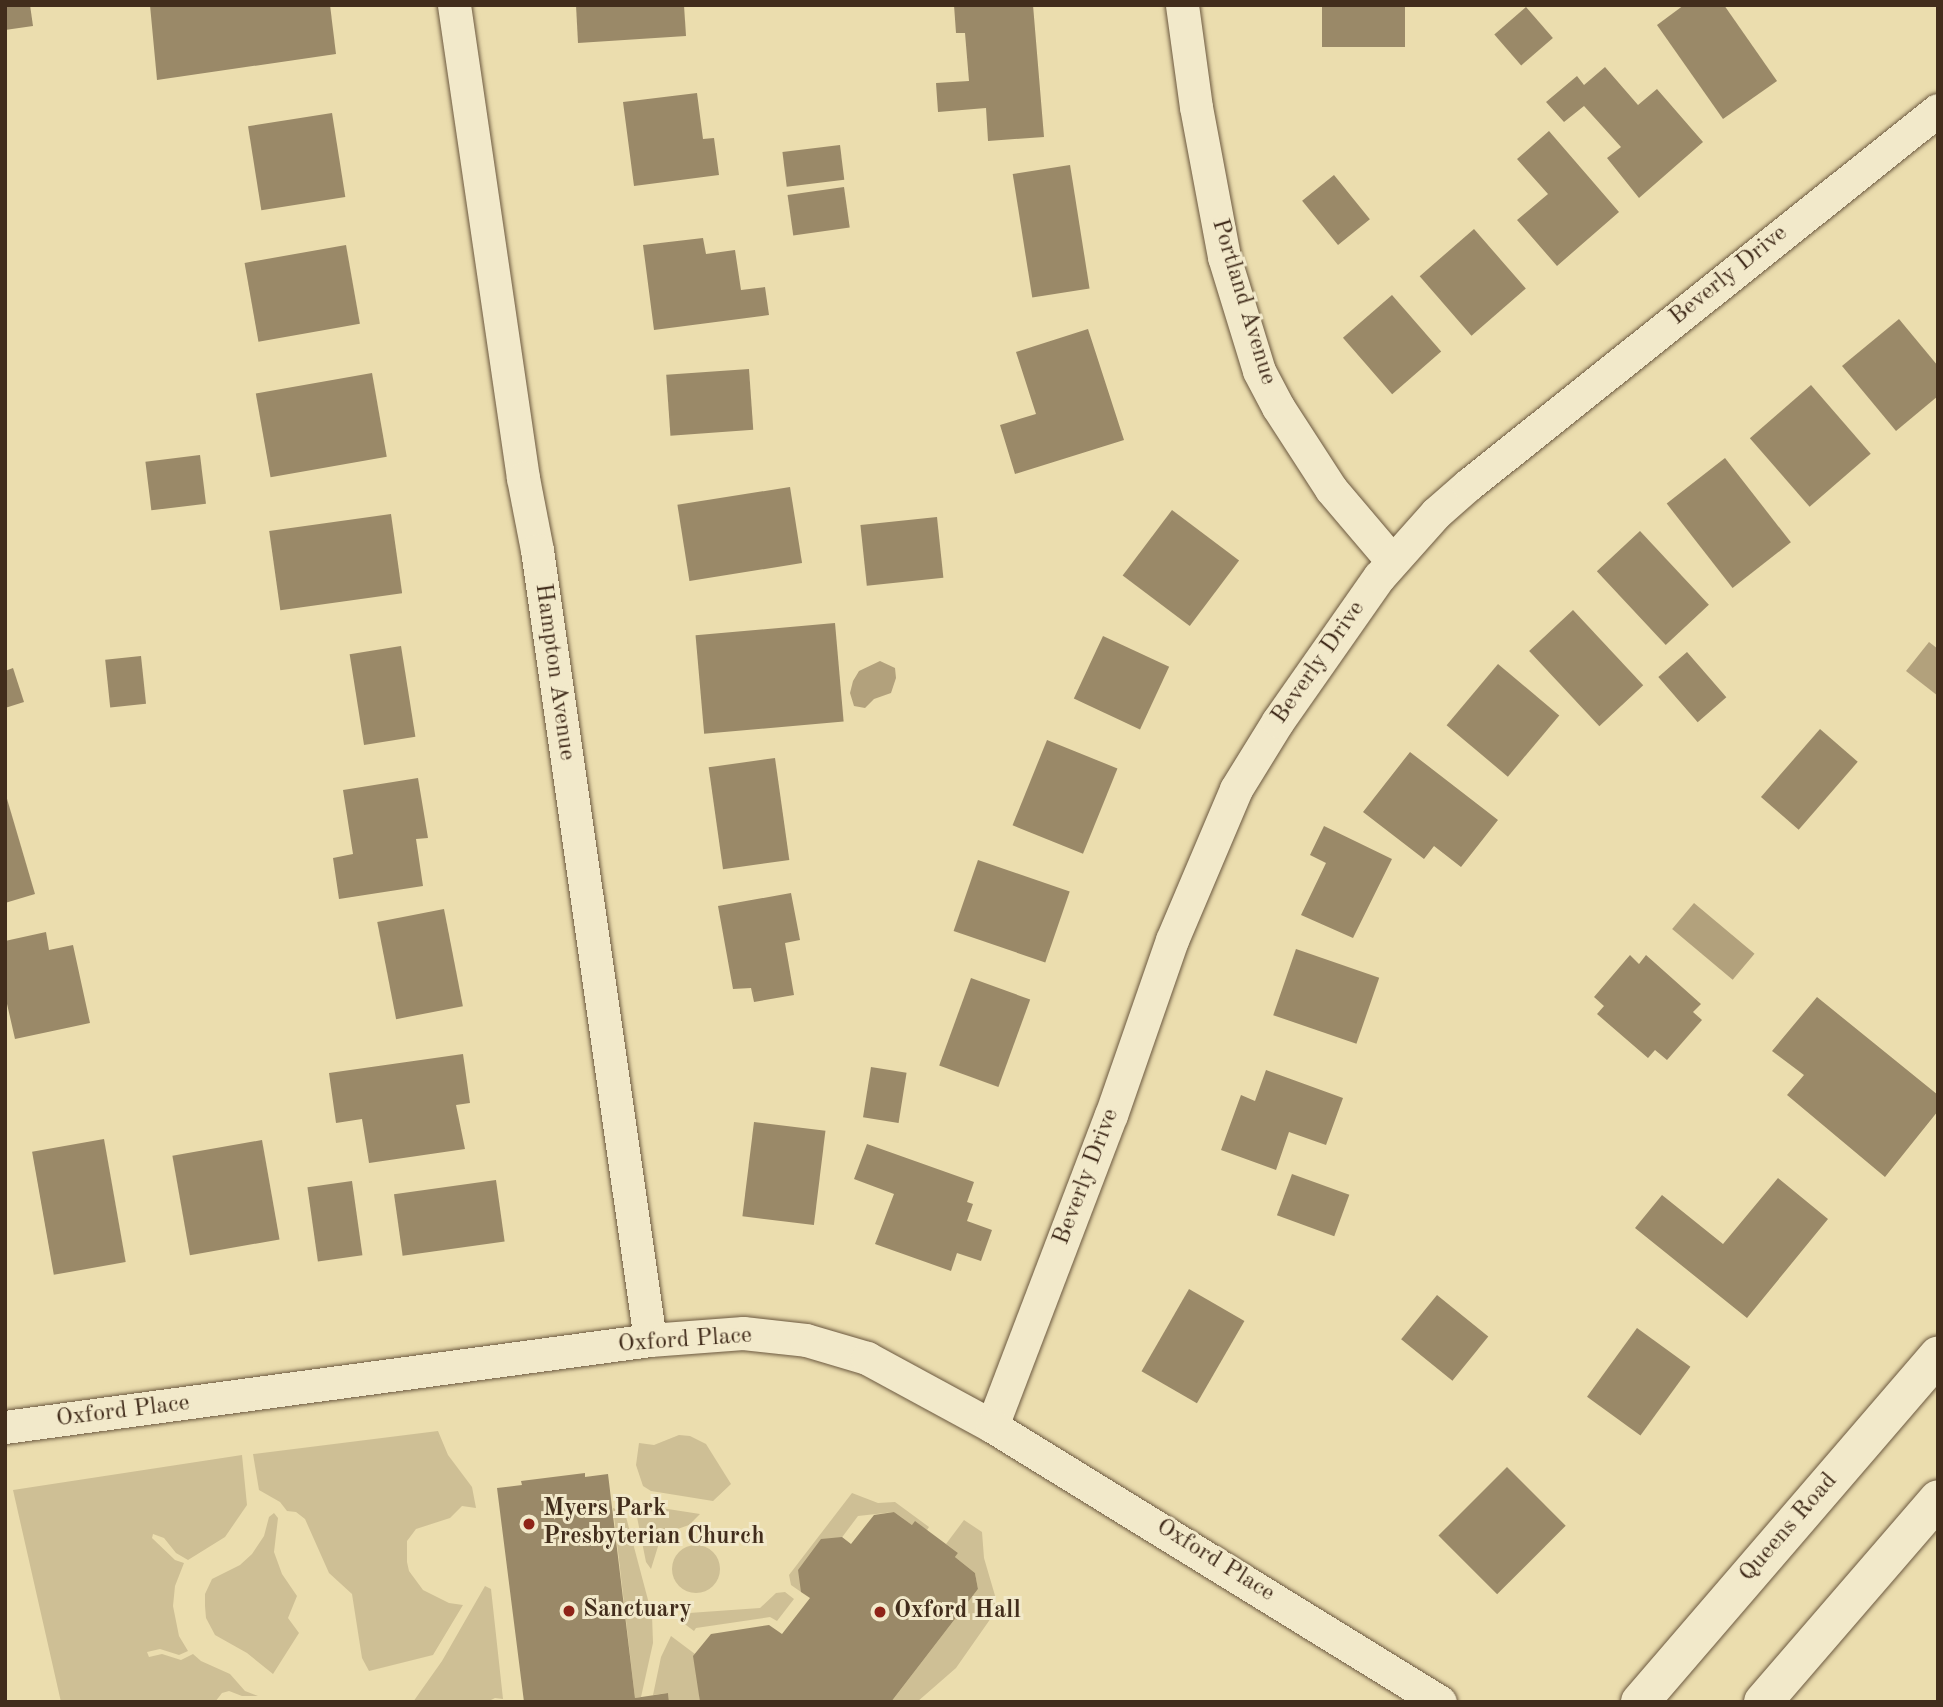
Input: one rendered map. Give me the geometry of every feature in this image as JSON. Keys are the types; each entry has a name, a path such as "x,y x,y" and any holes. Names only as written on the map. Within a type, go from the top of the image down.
{"street":[{"name":"Hampton Avenue","path":"454,5 542,588 650,1340"},
{"name":"Portland Avenue","path":"1181,5 1196,107 1222,244 1259,371 1278,407 1331,489 1392,561"},
{"name":"Beverly Drive","path":"992,1426 1111,1115 1172,940 1236,789 1278,721 1392,561 1436,513 1468,485 1938,110"},
{"name":"Oxford Place","path":"5,1427 650,1340 743,1333 806,1340 867,1359 992,1426 1440,1702"},
{"name":"Queens Road","path":"1640,1702 1938,1355"},
{"path":"1763,1702 1938,1499"}],"shaded area":[{"path":"1929,642 1938,649 1938,696 1906,671"},
{"path":"880,661 895,668 896,678 891,693 874,699 865,708 854,706 850,693 853,681 859,671"},
{"path":"1694,903 1755,954 1733,980 1672,929"},
{"path":"438,1431 448,1455 472,1487 476,1508 462,1506 450,1518 416,1529 407,1541 407,1562 409,1571 423,1590 449,1603 463,1605 433,1655 369,1671 362,1658 352,1594 329,1573 305,1519 296,1512 287,1511 280,1502 259,1490 253,1454"},
{"path":"679,1435 690,1436 706,1444 731,1484 713,1501 651,1491 643,1486 636,1465 639,1443 654,1445"},
{"path":"242,1455 247,1505 225,1537 188,1560 176,1553 164,1538 153,1534 152,1538 175,1560 184,1563 175,1586 173,1606 179,1636 188,1651 179,1655 160,1649 147,1652 149,1657 162,1654 181,1660 193,1654 201,1661 230,1674 245,1691 258,1696 242,1696 229,1691 222,1693 215,1702 61,1702 13,1490"},
{"path":"852,1493 878,1503 895,1502 929,1527 927,1530 912,1525 894,1512 858,1516 801,1592 791,1585 789,1575"},
{"path":"642,1505 700,1514 689,1525 669,1532 660,1540 651,1569 646,1562 637,1517"},
{"path":"613,1508 625,1513 652,1615 653,1643 641,1697 635,1698"},
{"path":"274,1513 278,1518 274,1552 282,1574 297,1596 288,1618 299,1633 273,1674 247,1653 215,1635 206,1618 205,1594 212,1579 240,1565 252,1554 264,1536 269,1517"},
{"path":"964,1520 982,1532 984,1558 996,1599 991,1618 956,1668 917,1702 891,1702 978,1589 975,1573 955,1557 958,1553 946,1544"},
{"path":"696,1545 713,1552 720,1569 713,1586 696,1593 679,1586 672,1569 679,1552"},
{"path":"485,1586 491,1589 503,1699 495,1698 487,1702 413,1702 442,1661"},
{"path":"785,1592 794,1599 777,1621 770,1617 696,1628 694,1631 682,1622 689,1613 760,1608 776,1593"},
{"path":"671,1636 695,1654 700,1702 669,1702 668,1693 653,1695 661,1657"}],"building":[{"path":"5,5 30,5 33,26 5,30"},
{"path":"150,5 330,5 336,54 157,80"},
{"path":"576,5 684,5 686,36 578,43"},
{"path":"954,5 1033,5 1044,137 988,141 986,108 938,112 936,83 969,81 965,33 956,33"},
{"path":"1322,5 1405,5 1405,47 1322,47"},
{"path":"1684,5 1724,5 1777,81 1723,119 1657,25"},
{"path":"1526,7 1553,38 1521,65 1494,35"},
{"path":"1605,67 1638,105 1657,89 1703,142 1639,198 1607,158 1621,147 1584,106 1564,122 1546,102 1577,76 1584,85"},
{"path":"697,93 703,139 714,138 719,175 634,186 623,102"},
{"path":"332,113 345,197 261,210 248,126"},
{"path":"1549,131 1619,212 1557,266 1517,220 1548,194 1517,159"},
{"path":"840,145 844,180 787,187 782,152"},
{"path":"1070,165 1090,288 1032,298 1013,174"},
{"path":"1334,175 1370,219 1338,245 1302,201"},
{"path":"844,187 850,228 793,236 788,195"},
{"path":"1474,229 1526,289 1471,336 1420,276"},
{"path":"703,238 706,254 735,250 741,290 765,287 769,315 654,330 643,245"},
{"path":"346,245 360,324 258,342 245,263"},
{"path":"1392,295 1441,352 1392,394 1343,338"},
{"path":"1899,319 1938,366 1938,396 1896,431 1842,366"},
{"path":"1088,329 1124,440 1015,474 1000,425 1036,414 1016,352"},
{"path":"749,369 753,430 670,436 666,375"},
{"path":"372,373 387,457 271,477 256,393"},
{"path":"1811,385 1871,454 1810,507 1750,438"},
{"path":"200,455 206,504 151,510 145,462"},
{"path":"1725,458 1791,542 1733,588 1667,504"},
{"path":"790,487 802,563 689,581 677,505"},
{"path":"1172,510 1239,561 1190,626 1123,575"},
{"path":"391,514 402,593 280,610 269,531"},
{"path":"937,517 943,578 867,586 860,525"},
{"path":"1640,531 1709,605 1666,645 1597,571"},
{"path":"1573,610 1643,685 1599,726 1529,651"},
{"path":"835,623 844,722 704,734 696,635"},
{"path":"1103,636 1169,667 1140,729 1074,699"},
{"path":"401,646 415,737 364,745 350,654"},
{"path":"1687,652 1726,697 1698,722 1658,677"},
{"path":"141,656 146,704 110,708 105,660"},
{"path":"1498,664 1559,715 1508,777 1447,725"},
{"path":"13,668 24,702 5,708 5,671"},
{"path":"1820,729 1858,762 1799,830 1761,797"},
{"path":"1047,740 1117,768 1083,854 1013,825"},
{"path":"1410,752 1498,820 1461,867 1434,846 1424,859 1363,812"},
{"path":"775,758 789,860 723,869 709,767"},
{"path":"418,778 428,838 416,839 423,886 339,899 333,858 353,854 343,790"},
{"path":"5,792 35,894 5,903"},
{"path":"1324,826 1392,859 1353,938 1301,915 1326,863 1310,855"},
{"path":"978,860 1070,892 1045,962 954,931"},
{"path":"791,893 800,940 785,943 794,995 754,1002 751,988 733,989 718,906"},
{"path":"444,909 463,1006 396,1019 377,922"},
{"path":"46,932 49,950 73,945 90,1023 15,1039 5,995 5,941"},
{"path":"1296,949 1379,978 1356,1044 1273,1015"},
{"path":"1630,955 1639,964 1646,955 1701,1004 1693,1012 1702,1020 1667,1060 1655,1050 1648,1058 1597,1014 1604,1006 1594,997"},
{"path":"971,978 1030,1000 998,1087 939,1065"},
{"path":"1817,997 1938,1095 1938,1111 1885,1177 1787,1095 1804,1075 1772,1051"},
{"path":"463,1054 470,1103 456,1105 465,1149 369,1163 362,1119 336,1123 329,1073"},
{"path":"871,1067 907,1073 899,1123 863,1117"},
{"path":"1266,1070 1343,1098 1326,1145 1289,1132 1276,1170 1221,1150 1241,1095 1255,1101"},
{"path":"754,1122 825,1131 814,1225 742,1216"},
{"path":"104,1139 126,1262 54,1275 32,1152"},
{"path":"262,1140 280,1239 190,1255 172,1156"},
{"path":"867,1144 974,1182 967,1202 973,1204 967,1221 992,1230 981,1261 957,1253 951,1271 875,1244 894,1194 854,1179"},
{"path":"1292,1174 1349,1195 1334,1236 1277,1215"},
{"path":"1778,1178 1828,1219 1747,1318 1635,1228 1662,1195 1723,1244"},
{"path":"496,1180 505,1241 403,1256 394,1194"},
{"path":"352,1181 362,1255 318,1262 307,1187"},
{"path":"1189,1289 1244,1321 1197,1403 1142,1371"},
{"path":"1437,1295 1488,1337 1452,1381 1401,1339"},
{"path":"1637,1328 1690,1367 1640,1436 1587,1397"},
{"path":"1507,1467 1566,1526 1497,1594 1438,1536"},
{"name":"Sanctuary","path":"585,1473 585,1477 608,1474 635,1698 668,1693 669,1702 524,1702 497,1488 522,1485 521,1481"},
{"name":"Oxford Hall","path":"894,1512 912,1525 915,1521 958,1553 955,1557 975,1573 978,1589 891,1702 700,1702 693,1656 711,1634 769,1625 782,1634 810,1598 801,1592 798,1570 821,1539 842,1537 851,1544 874,1515"}],"place":[{"name":"Myers Park Presbyterian Church","path":"529,1524"},
{"name":"Sanctuary","path":"569,1611"},
{"name":"Oxford Hall","path":"880,1612"}]}
